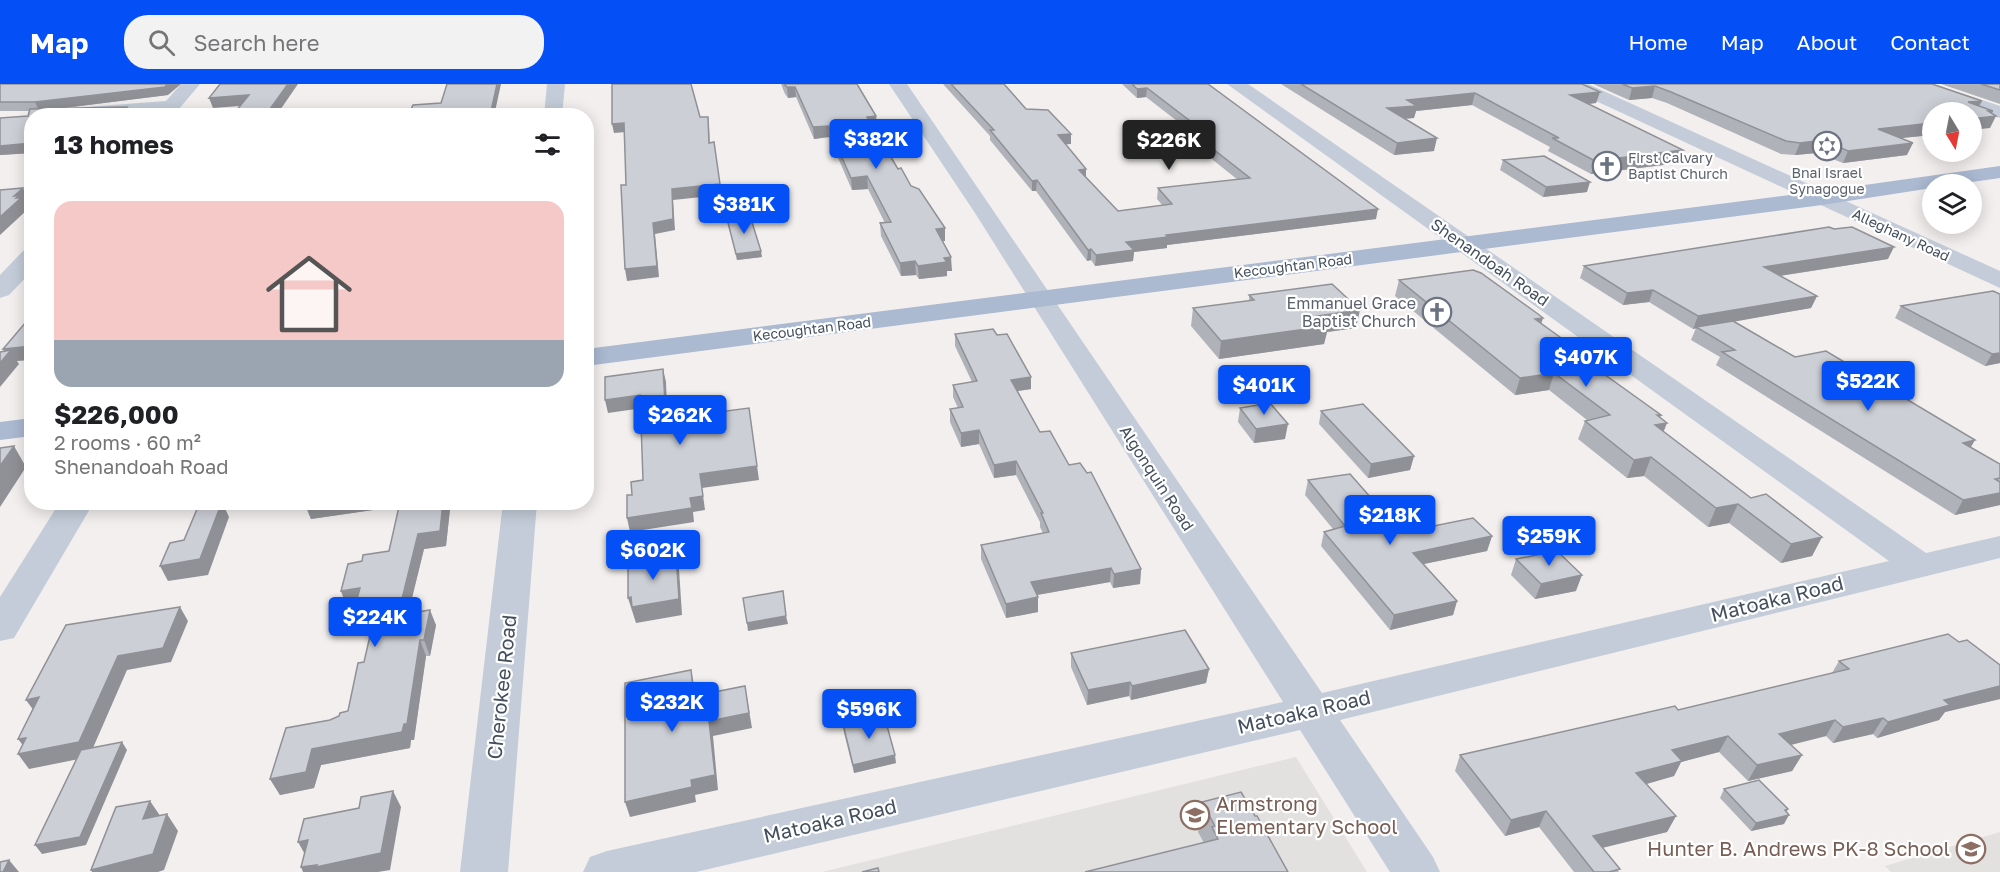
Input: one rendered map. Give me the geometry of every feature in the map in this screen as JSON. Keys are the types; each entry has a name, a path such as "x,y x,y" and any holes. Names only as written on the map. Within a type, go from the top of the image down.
{"main road":[{"name":"Kecoughtan Road","path":"594,357 1821,198 2000,172"},
{"path":"0,431 24,429"}],"street":[{"path":"169,108 191,84"},
{"path":"554,108 556,84"},
{"name":"Algonquin Road","path":"898,84 1416,872"},
{"name":"Shenandoah Road","path":"1236,84 1919,565"},
{"name":"Alleghany Road","path":"1574,84 2000,280"},
{"path":"1917,84 2000,112"},
{"path":"0,291 24,265"},
{"path":"0,628 71,510"},
{"name":"Cherokee Road","path":"484,872 519,510"},
{"name":"Matoaka Road","path":"607,872 1309,712 2000,547"}],"shaded area":[{"name":"Armstrong Elementary School","path":"1296,757 1367,872 822,872"},
{"name":"Hunter B. Andrews PK-8 School","path":"2000,832 2000,872 1891,872 1885,866"}],"building":[{"path":"0,84 167,84 165,87 35,102 0,102"},
{"path":"220,84 288,84 271,108 238,108 249,95 209,98"},
{"path":"447,84 497,84 492,108 412,108 413,105 441,103"},
{"path":"612,84 691,84 700,117 708,117 709,143 714,142 720,184 672,189 673,219 653,223 657,266 625,269 621,185 626,185 624,123 612,124"},
{"path":"784,84 857,84 876,116 867,117 898,169 901,168 911,186 919,189 945,228 936,229 951,257 944,258 947,262 918,266 915,261 900,263 880,223 891,222 867,176 851,178 828,126 813,127 795,87 787,87"},
{"path":"951,84 1004,84 1026,109 1048,110 1071,134 1058,135 1086,169 1079,170 1118,211 1172,204 1158,188 1250,178 1199,138 1211,137 1147,88 1137,89 1132,84 1208,84 1378,209 1166,235 1168,237 1126,242 1134,250 1096,255 1091,249 1088,250 1037,180 1032,181 990,130 994,130"},
{"path":"1301,84 1582,84 1600,92 1570,95 1683,150 1595,161 1552,138 1559,138 1475,93 1407,100 1417,106 1387,108 1437,138 1397,143"},
{"path":"1622,84 1932,84 1982,101 1922,102 1922,124 1878,129 1913,143 1848,151 1823,140 1800,143 1786,141 1655,86 1632,88"},
{"path":"1981,84 2000,84 2000,90"},
{"path":"127,107 126,108 78,108"},
{"path":"1982,107 1993,111 1988,111 1996,116 1982,118"},
{"path":"24,116 24,144 0,146 0,118"},
{"path":"1544,156 1590,182 1546,187 1503,160"},
{"path":"23,188 14,196 20,195 16,198 21,198 0,217 0,190"},
{"path":"750,216 761,251 736,254 727,219"},
{"path":"1829,227 1834,229 1852,227 1894,247 1764,267 1817,296 1698,316 1653,290 1627,293 1584,266"},
{"path":"1473,270 1481,273 1538,314 1543,318 1535,319 1589,358 1583,359 1661,415 1657,415 1667,423 1655,425 1751,498 1766,494 1822,537 1791,544 1738,504 1716,508 1651,457 1634,460 1585,421 1610,415 1554,373 1520,378 1399,280"},
{"path":"1332,284 1360,310 1317,316 1328,326 1221,341 1193,308 1254,300 1249,295"},
{"path":"1993,291 2000,294 2000,353 1992,354 1901,306"},
{"path":"1733,321 1795,357 1826,351 1975,440 1963,443 2000,464 2000,478 1995,479 2000,482 2000,493 1963,500 1722,352 1735,350 1696,327"},
{"path":"24,324 24,347 3,349"},
{"path":"993,329 997,335 1007,334 1031,377 1011,380 1040,432 1050,431 1069,465 1080,463 1087,473 1091,472 1141,569 1114,574 1111,568 1031,582 1038,597 1006,604 981,545 1049,532 1041,513 1043,513 1016,461 994,465 979,430 961,433 950,409 963,407 953,385 977,381 955,334"},
{"path":"11,350 0,363 0,352"},
{"path":"663,369 666,419 749,408 757,466 700,474 703,496 690,498 692,508 627,518 627,495 632,495 631,482 643,480 640,395 605,400 605,377"},
{"path":"1270,403 1288,424 1256,429 1240,408"},
{"path":"1363,404 1414,456 1371,464 1321,411"},
{"path":"14,446 0,466 0,448"},
{"path":"1350,474 1394,524 1397,524 1404,532 1473,518 1492,536 1413,553 1457,601 1394,615 1324,532 1345,526 1308,480"},
{"path":"197,510 219,510 200,559 160,566 170,543 184,540"},
{"path":"398,510 442,510 440,531 418,534 398,615 430,610 424,640 420,640 407,724 404,724 402,732 312,749 306,772 270,779 286,728 330,720 348,711 358,663 364,662 375,614 352,618 360,588 341,591 348,564 362,561 363,555 389,551"},
{"path":"1557,551 1582,575 1541,584 1516,559"},
{"path":"676,554 679,599 632,607 631,597 628,598 628,562"},
{"path":"783,591 786,616 747,623 743,598"},
{"path":"180,607 163,648 118,656 79,742 18,754 26,738 18,739 39,697 26,700 66,625"},
{"path":"1185,630 1209,669 1132,686 1130,682 1088,690 1071,653"},
{"path":"1948,634 1959,642 1967,640 2000,665 2000,686 1944,700 1950,705 1888,722 1883,718 1843,727 1835,720 1779,734 1802,755 1757,765 1728,736 1672,750 1682,761 1636,773 1676,816 1593,836 1620,869 1609,872 1594,872 1546,811 1511,820 1460,755 1675,706 1678,710 1849,669 1839,661"},
{"path":"691,670 694,696 745,686 749,713 709,721 715,775 691,780 692,787 625,802 625,683"},
{"path":"884,715 895,755 853,765 843,724"},
{"path":"122,742 80,837 35,845 81,750"},
{"path":"1759,780 1788,809 1785,810 1789,815 1756,823 1724,789"},
{"path":"393,791 381,853 316,867 317,865 301,867 308,840 298,842 304,819 359,808 361,797"},
{"path":"1241,792 1288,872 1085,872 1218,839 1212,827 1215,826 1202,802"},
{"path":"150,801 143,819 167,814 153,854 91,870 116,807"},
{"path":"9,860 3,872 0,872 0,862"},
{"path":"878,868 879,872 862,872"}],"place":[{"name":"Bnai Israel Synagogue","path":"1827,146"},
{"name":"First Calvary Baptist Church","path":"1607,166"},
{"name":"Emmanuel Grace Baptist Church","path":"1437,312"},
{"name":"Armstrong Elementary School","path":"1195,815"},
{"name":"Hunter B. Andrews PK-8 School","path":"1971,849"}]}
